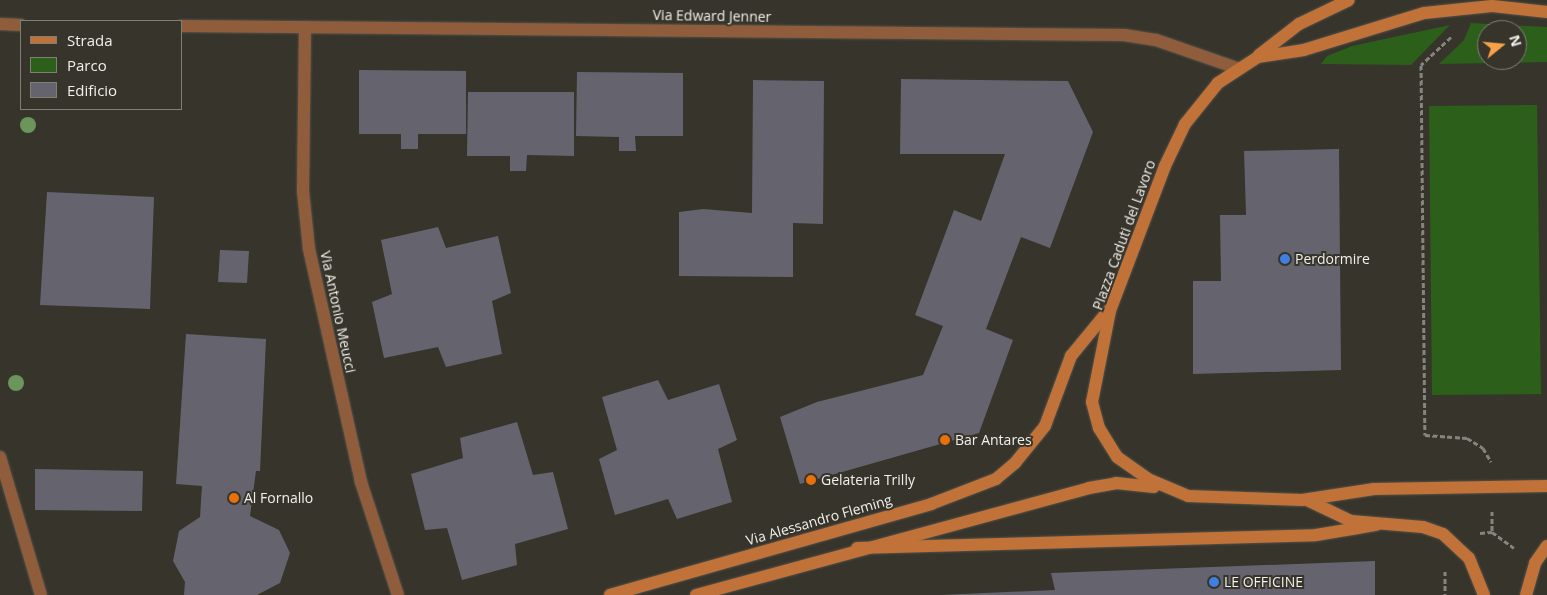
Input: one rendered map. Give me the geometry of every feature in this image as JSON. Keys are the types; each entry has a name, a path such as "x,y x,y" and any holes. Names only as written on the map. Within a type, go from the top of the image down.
{"main road":[{"path":"1248,61 1299,24 1349,0"},
{"name":"Piazza Caduti del Lavoro","path":"1547,12 1492,6 1432,11 1376,24 1300,51 1248,61 1209,90 1184,124 1113,300 1093,384 1099,428 1125,465 1188,496 1230,500 1302,500 1374,489 1547,486"},
{"name":"Via Alessandro Fleming","path":"610,595 931,504 996,479 1016,464 1045,426 1071,356 1113,300"},
{"path":"696,595 857,548 1110,484 1139,484 1188,496"},
{"path":"1302,500 1351,521 1376,525 1423,527 1443,534 1469,558 1484,595"},
{"path":"857,548 1316,535 1376,525"},
{"path":"1526,595 1535,563 1547,546"}],"street":[{"path":"0,24 20,25"},
{"name":"Via Edward Jenner","path":"182,26 1124,35 1156,40 1237,68"},
{"name":"Via Antonio Meucci","path":"305,27 303,191 309,249 361,482 398,595"},
{"path":"0,457 41,595"}],"path":[{"path":"1459,29 1421,65 1425,435 1467,438 1488,454 1492,467"},
{"path":"1492,510 1492,532"},
{"path":"1478,533 1492,532 1512,547"}],"green space":[{"path":"1471,23 1477,23 1477,63 1439,64 1464,40"},
{"path":"1450,25 1411,65 1321,64 1327,56 1352,46"},
{"path":"1527,26 1547,27 1547,62 1527,62"},
{"path":"1537,105 1541,394 1432,395 1429,106"}],"building":[{"path":"359,70 466,71 466,134 418,134 418,149 401,149 401,134 359,134"},
{"path":"577,72 683,73 683,136 635,136 636,151 619,151 619,137 576,136"},
{"path":"901,79 1068,81 1093,132 1050,248 1021,237 986,329 1013,340 979,433 800,484 780,417 817,402 923,375 943,326 915,315 954,210 981,221 1005,154 900,154"},
{"path":"753,80 824,81 823,224 793,223 793,277 679,276 679,212 703,209 752,213"},
{"path":"468,92 574,92 574,156 527,155 526,171 510,171 510,156 467,156"},
{"path":"1339,149 1341,370 1193,374 1193,281 1221,281 1220,215 1246,215 1244,151"},
{"path":"47,192 154,197 150,309 40,305"},
{"path":"438,227 446,248 498,236 511,293 492,301 502,354 446,367 438,347 384,358 372,302 392,294 381,240"},
{"path":"220,250 249,251 247,283 218,282"},
{"path":"186,334 266,339 260,471 256,471 250,516 279,530 290,553 280,583 257,595 184,595 185,582 173,561 179,531 200,517 202,486 176,484"},
{"path":"658,380 668,400 719,384 737,440 718,449 732,502 677,519 668,499 615,515 599,459 617,450 602,397"},
{"path":"517,422 533,475 553,472 568,529 515,544 517,565 462,580 447,528 425,530 411,474 463,458 460,438"},
{"path":"35,469 143,471 142,511 35,510"},
{"name":"LE OFFICINE","path":"1375,561 1375,595 940,595 1055,590 1051,573"}],"place":[{"name":"Perdormire","path":"1285,259"},
{"name":"Bar Antares","path":"945,440"},
{"name":"Gelateria Trilly","path":"811,480"},
{"name":"Al Fornallo","path":"234,498"},
{"name":"LE OFFICINE","path":"1214,582"}]}
